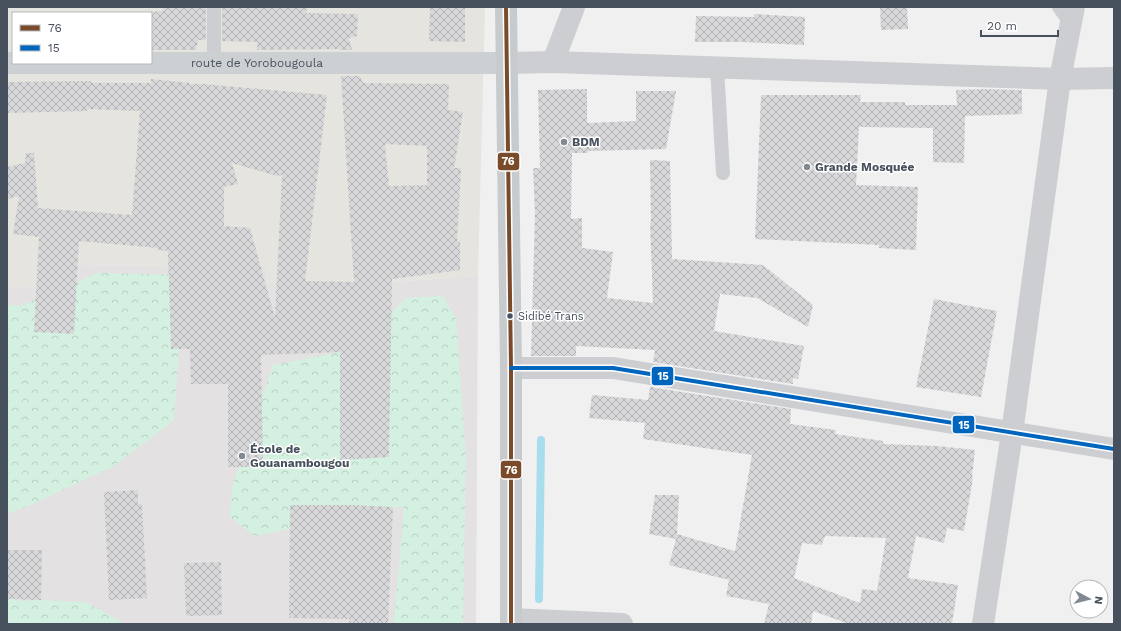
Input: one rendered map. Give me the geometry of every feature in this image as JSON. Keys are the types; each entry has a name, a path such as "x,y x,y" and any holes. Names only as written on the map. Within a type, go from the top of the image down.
{"main road":[{"path":"506,7 511,368 511,622"},
{"name":"route de Yorobougoula","path":"152,63 507,63"}],"street":[{"path":"553,62 574,7"},
{"path":"983,624 1012,432 1068,13"},
{"path":"507,63 553,62 1060,79 1114,78"},
{"path":"511,368 613,368 1012,432 1114,450"},
{"path":"511,622 622,624"}],"lane":[{"path":"214,7 214,63"},
{"path":"718,67 723,173"}],"shaded area":[{"path":"7,7 485,7 478,276 392,282 266,283 267,267 211,265 78,265 38,263 36,287 7,286"},
{"name":"École de Gouanambougou","path":"38,263 78,265 211,265 267,267 266,283 392,282 478,276 476,624 7,624 7,286 36,287"}],"green space":[{"path":"98,273 184,275 174,420 114,466 33,504 7,514 7,305 21,306"},
{"path":"443,296 456,319 466,458 463,624 394,624 404,506 255,536 230,517 232,487 273,365 356,349 406,298"},
{"path":"7,581 20,601 41,600 86,602 125,624 7,624"}],"building":[{"path":"162,7 206,7 206,40 198,40 196,50 152,50 151,12 163,11"},
{"path":"222,7 307,7 306,13 358,14 357,36 349,38 352,50 257,50 257,42 222,41"},
{"path":"430,7 465,7 465,42 429,41"},
{"path":"880,7 907,7 908,29 881,30"},
{"path":"754,14 805,17 804,45 743,42 695,42 696,16 754,17"},
{"path":"341,76 360,76 363,83 449,84 448,110 463,112 454,168 461,168 457,242 460,242 460,270 392,279 389,457 340,460 340,352 261,355 263,467 228,467 228,384 191,384 190,349 171,349 168,251 158,250 158,248 79,241 74,334 34,332 39,237 13,234 19,196 7,199 7,167 25,163 26,153 34,153 38,208 132,215 140,111 87,109 87,111 7,113 7,82 91,81 91,83 151,83 151,79 190,84 327,95 305,281 354,282","holes":["385,144 427,146 427,185 389,186","232,163 277,176 282,175 275,318 250,228 224,226 224,187 238,184"]},
{"path":"587,89 587,123 636,121 636,91 676,91 666,149 588,151 588,153 572,153 571,219 582,218 582,248 613,252 607,298 653,303 650,222 650,160 670,161 672,259 763,265 813,305 808,327 757,298 720,294 714,331 804,346 798,379 793,378 793,384 653,362 655,350 576,346 576,356 531,356 535,214 533,168 540,168 538,90"},
{"name":"Grande Mosquée","path":"956,90 1022,90 1022,114 965,116 964,163 933,162 933,128 859,127 856,185 918,187 916,250 879,248 879,245 755,239 761,95 861,95 860,102 905,102 905,105 957,105"},
{"path":"934,299 997,311 981,397 916,387"},
{"path":"650,387 791,409 790,424 836,430 835,434 883,441 883,444 937,446 975,450 973,478 964,531 947,528 944,543 916,536 908,578 958,585 952,624 849,624 813,611 811,624 764,624 769,604 726,596 729,580 669,565 676,539 649,534 655,495 679,495 677,534 735,551 752,455 643,439 645,423 589,418 592,395 648,400","holes":["825,536 886,538 877,591 862,589 860,603 794,578 802,543 822,545"]},
{"path":"138,490 138,504 142,504 147,598 109,600 104,492"},
{"path":"290,505 354,505 393,507 388,624 349,624 349,619 289,618"},
{"path":"8,550 42,550 41,600 7,599"},
{"path":"221,562 222,615 186,616 184,563"}],"waterway":[{"path":"539,599 541,440"}],"transit line":[{"name":"76","path":"506,7 511,368 511,624"},
{"name":"15","path":"511,368 613,368 1114,449"}],"place":[{"name":"BDM","path":"564,142"},
{"name":"Grande Mosquée","path":"807,167"},
{"name":"Sidibé Trans","path":"510,316"},
{"name":"École de Gouanambougou","path":"242,456"}]}
